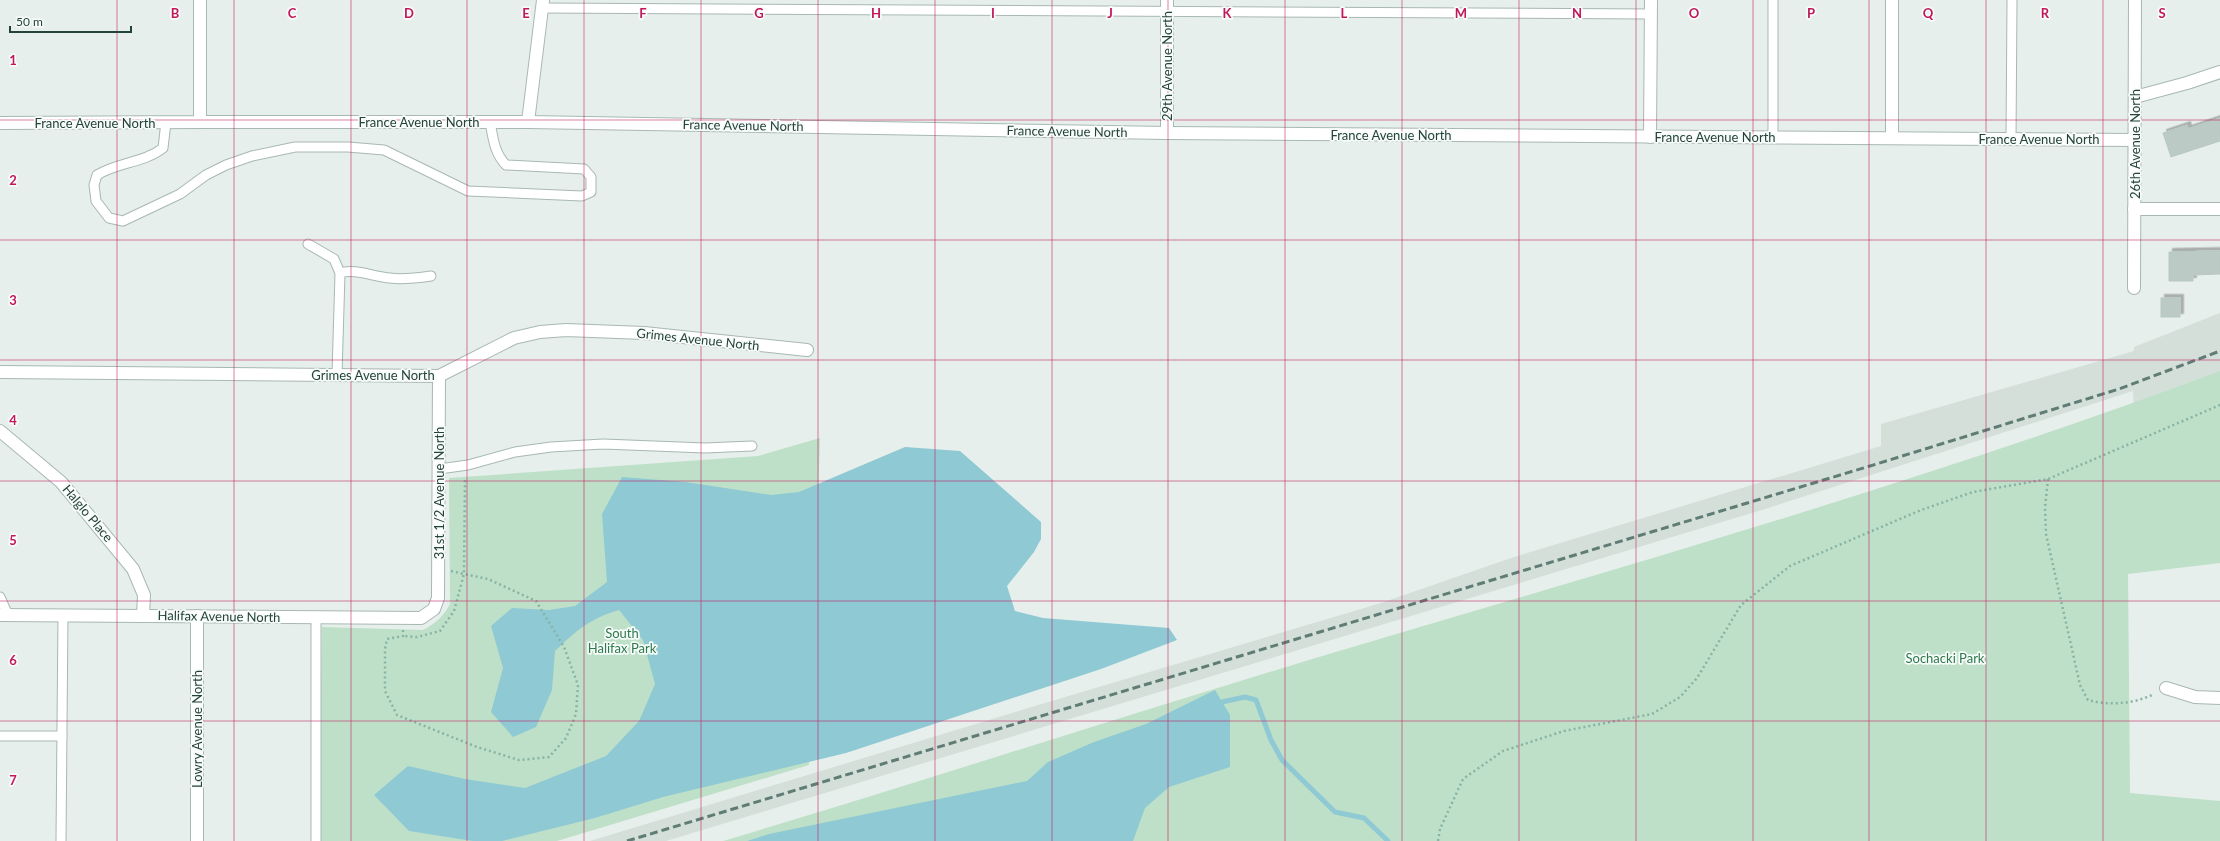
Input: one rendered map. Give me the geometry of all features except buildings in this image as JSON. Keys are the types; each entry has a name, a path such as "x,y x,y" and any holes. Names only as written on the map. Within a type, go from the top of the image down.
{"street":[{"path":"200,0 200,122"},
{"name":"29th Avenue North","path":"1167,0 1167,133"},
{"path":"1650,137 1651,0"},
{"path":"1892,0 1892,138"},
{"name":"26th Avenue North","path":"2134,288 2135,0"},
{"path":"528,122 542,4"},
{"path":"2135,97 2187,83 2220,72"},
{"name":"France Avenue North","path":"0,123 528,122 1167,133 2134,140"},
{"path":"2134,209 2220,209"},
{"name":"Grimes Avenue North","path":"0,372 439,376 487,350 514,338 540,332 566,330 644,333 807,350"},
{"name":"31st 1/2 Avenue North","path":"434,609 438,598 439,376"},
{"name":"Halglo Place","path":"0,431 61,482 133,569 144,595 143,615"},
{"name":"Halifax Avenue North","path":"4,615 421,618 434,609"},
{"name":"Lowry Avenue North","path":"197,616 197,841"},
{"path":"2166,688 2195,697 2220,698"}],"lane":[{"path":"1772,0 1773,138"},
{"path":"2011,139 2012,0"},
{"path":"542,4 1167,12 1651,14"},
{"path":"166,122 163,148 153,156 105,170 97,175 94,185 96,201 109,218 123,221 180,194 206,175 226,165 252,156 295,147 348,147 384,150 468,192 582,196 590,192 591,177 584,170 506,165 499,158 495,148 490,122"},
{"path":"308,244 334,259 340,273 337,375"},
{"path":"340,273 344,271 404,279 431,276"},
{"path":"439,470 465,466 515,452 551,447 604,444 676,448 752,446"},
{"path":"0,597 4,615"},
{"path":"62,841 63,615"},
{"path":"316,618 316,841"},
{"path":"0,736 62,736"}],"path":[{"path":"1438,841 1440,830 1463,779 1503,751 1564,730 1652,714 1680,697 1697,678 1741,605 1790,566 1921,510 1973,492 2048,479 2220,405"},
{"path":"438,569 464,574 488,580 536,601 564,647 578,686 576,714 566,738 549,757 520,760 478,747 397,715 385,691 385,649 387,639 403,636 417,637 440,631 454,611 464,574 465,466"},
{"path":"2048,479 2045,507 2046,534 2080,685 2088,700 2101,704 2133,702 2166,688"},
{"path":"403,618 403,636"}],"shaded area":[{"path":"2220,313 2220,391 2134,421 2133,391 1765,509 666,841 590,841 1381,603 1511,558 1881,446 1881,424 2134,351 2134,347"}],"green space":[{"name":"Sochacki Park","path":"2220,371 2220,563 2128,574 2130,793 2220,801 2220,841 723,841 1277,670 1791,516 2006,447 2114,410"},
{"name":"South Halifax Park","path":"820,438 809,765 557,841 319,841 322,627 423,630 445,613 450,604 449,478 758,456"}],"water":[{"path":"905,447 960,451 1041,522 1041,539 1034,552 1007,586 1015,611 1043,618 1169,628 1177,640 1101,669 846,753 663,797 595,818 502,841 473,841 409,831 374,795 408,766 465,779 525,788 606,756 639,721 655,684 643,640 619,610 591,621 555,651 552,690 536,727 513,737 491,712 503,668 491,626 512,608 549,610 575,606 607,582 602,514 622,477 686,482 771,495 799,492"},
{"path":"1215,690 1230,715 1230,767 1169,787 1145,808 1133,841 747,841 769,834 1027,781 1048,762 1094,742 1146,724"}],"waterway":[{"path":"1222,702 1245,697 1256,700 1271,740 1282,760 1335,812 1364,818 1388,841"}],"railway":[{"path":"627,841 1870,466 2119,389 2220,351"}]}
